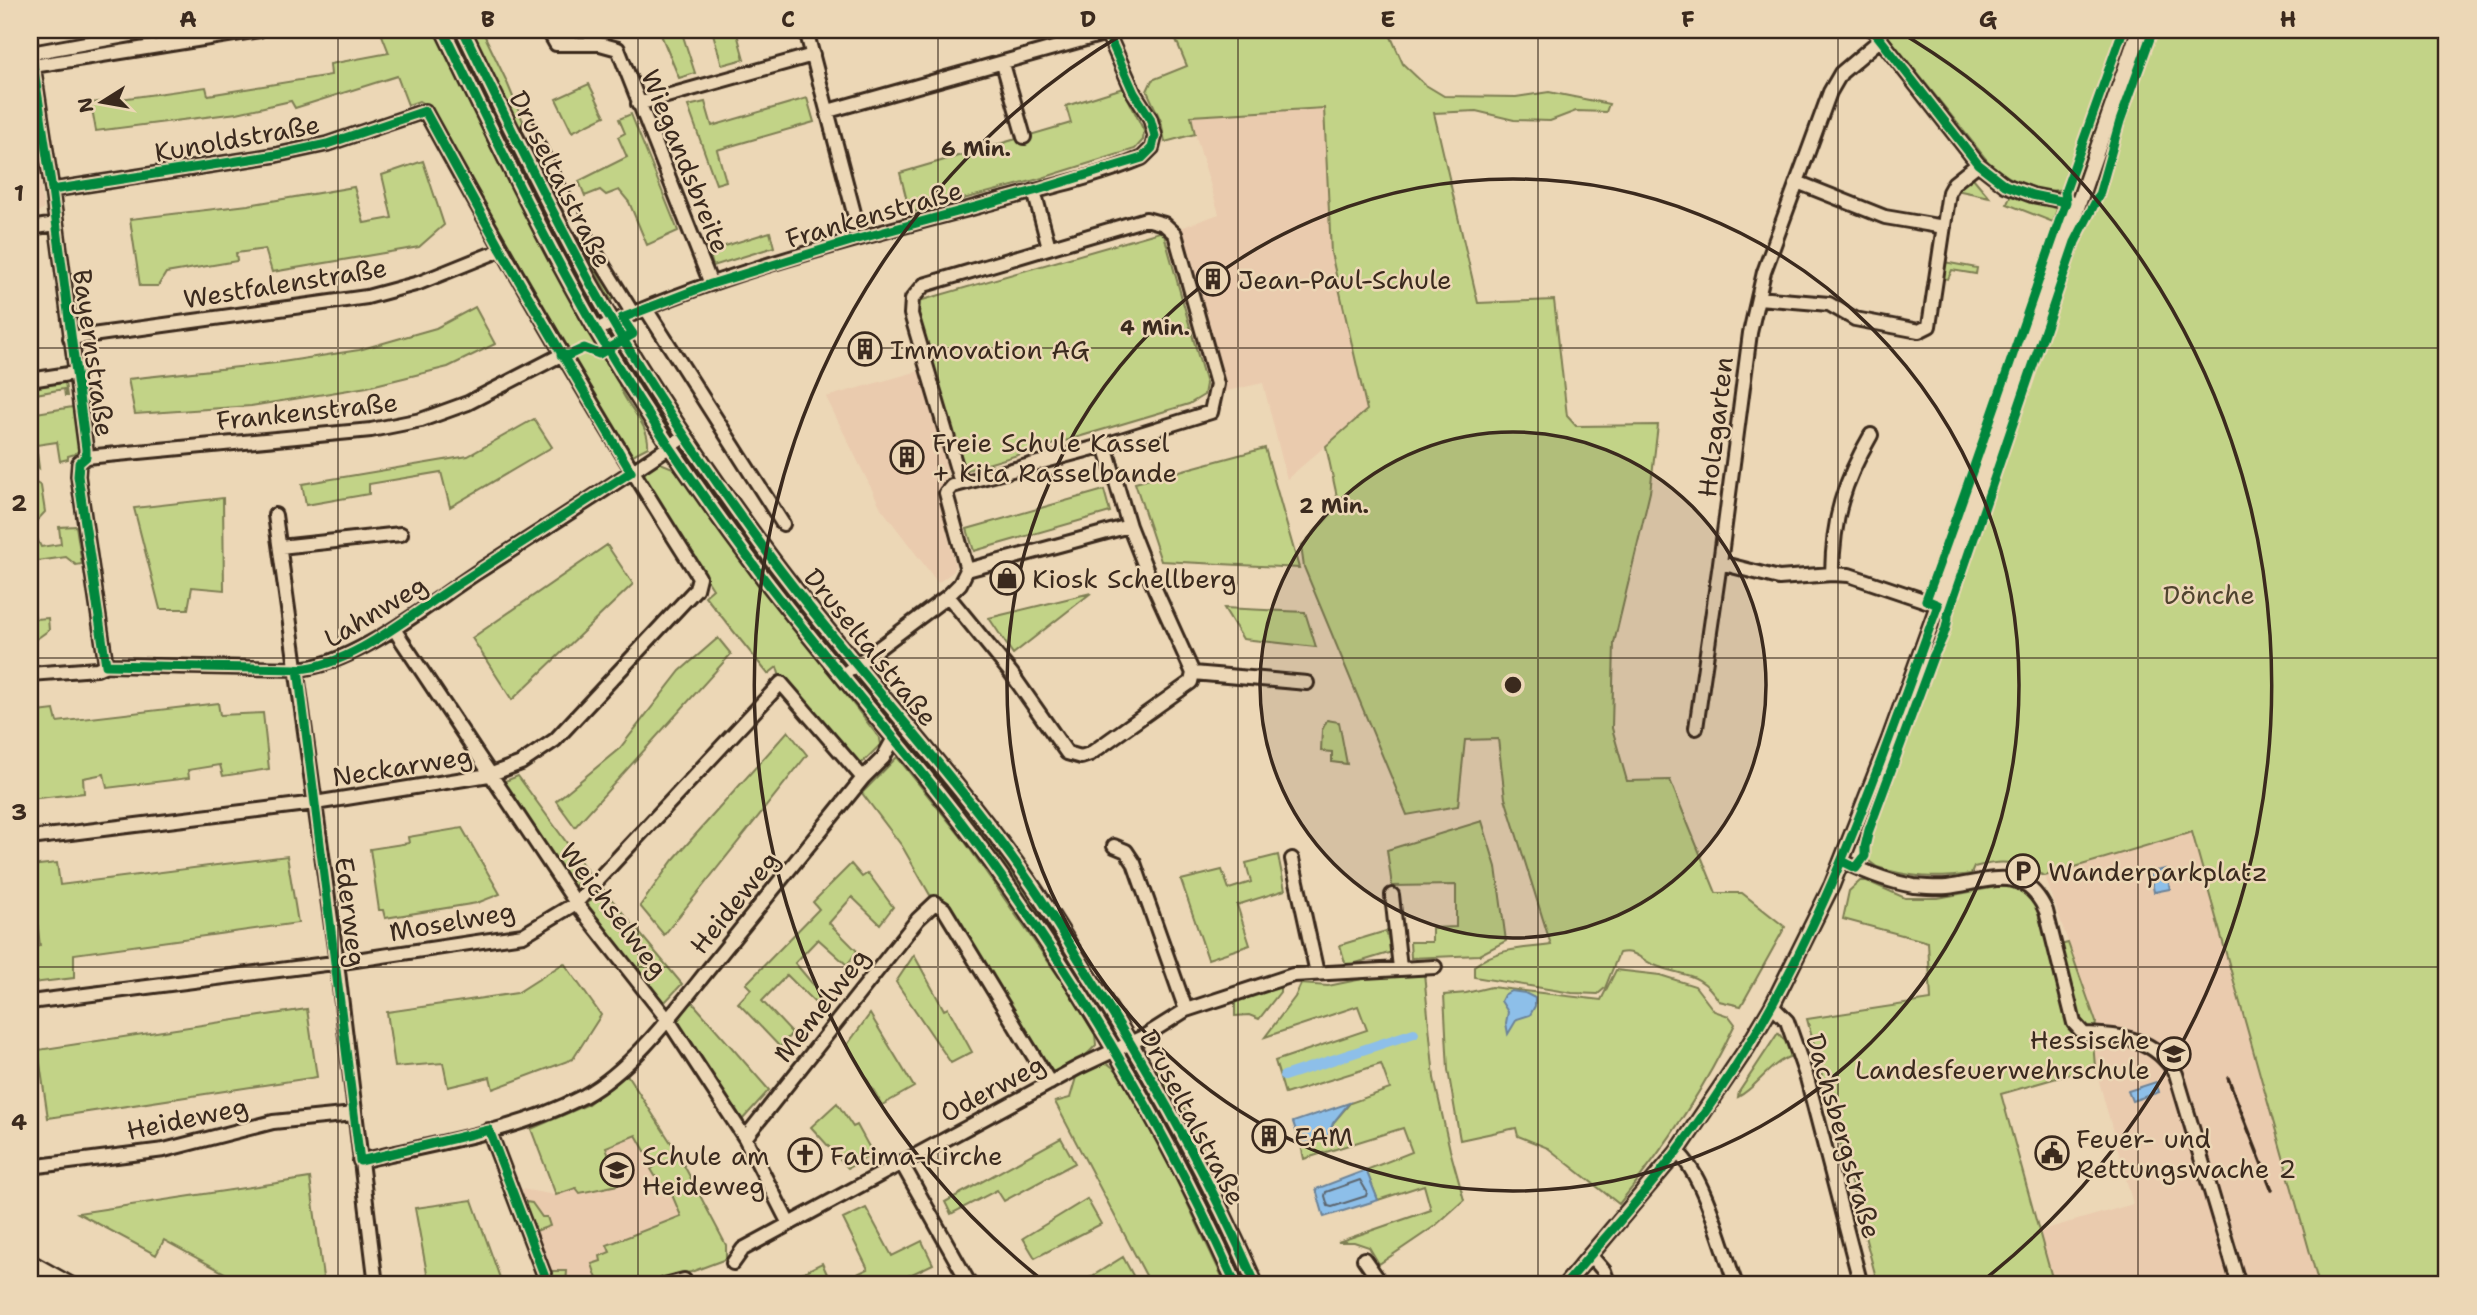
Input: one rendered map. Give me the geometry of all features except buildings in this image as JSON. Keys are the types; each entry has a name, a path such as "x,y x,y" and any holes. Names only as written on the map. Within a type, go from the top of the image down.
{"main road":[{"name":"Druseltalstraße","path":"443,30 532,212 596,330 670,447 759,573 894,738 1006,883 1115,1050 1176,1160 1236,1285"},
{"name":"Druseltalstraße","path":"463,30 539,185 614,322 685,436 774,561 924,744 1030,882 1131,1042 1192,1151 1256,1285"},
{"path":"1565,1285 1676,1152 1747,1048 1772,1006 1842,861 1938,605 2138,30"},
{"path":"30,1262 71,1285"}],"street":[{"path":"32,59 158,30"},
{"path":"32,59 259,30"},
{"name":"Wiegandsbreite","path":"548,30 556,44 600,44 618,49 711,284"},
{"path":"806,30 854,213"},
{"path":"828,111 1003,64 1107,31"},
{"name":"Frankenstraße","path":"596,330 711,284 1142,158 1152,148 1155,136 1150,118 1134,93 1107,31"},
{"path":"1877,34 1978,164 2005,185 2032,195 2078,204"},
{"name":"Holzgarten","path":"1696,728 1692,712 1720,563 1750,333 1764,272 1830,92 1841,73 1877,34"},
{"name":"Bayernstraße","path":"30,44 52,190 86,457 79,463 78,476 106,665"},
{"path":"638,104 813,55"},
{"path":"1003,64 1024,137"},
{"name":"Kunoldstraße","path":"52,190 327,144 425,111 501,250"},
{"name":"Druseltalstraße","path":"529,128 577,223 633,314"},
{"path":"1758,298 1829,304 1855,319 1919,331 1928,326 1949,192 1954,183 1978,164"},
{"path":"1797,182 1885,217 1944,227"},
{"path":"1034,191 1049,247"},
{"path":"843,675 948,596 960,584 967,570 946,493 952,486 1105,445 1211,412 1217,384 1175,234 1164,224 1146,219 1049,247 924,285 912,299 911,314 961,483"},
{"path":"30,228 56,224"},
{"path":"501,250 631,472"},
{"name":"Westfalenstraße","path":"70,338 367,297 419,283 501,250"},
{"path":"646,309 783,523"},
{"name":"Frankenstraße","path":"86,457 371,430 421,420 468,404 561,355"},
{"path":"30,380 75,373"},
{"path":"1832,574 1840,500 1853,466 1871,435"},
{"name":"Lahnweg","path":"30,674 106,665 298,669 328,664 394,629 450,589 685,436"},
{"path":"948,596 1011,673 1067,753 1075,757 1090,754 1191,682 1193,673 1129,526 1105,445"},
{"name":"Neckarweg","path":"30,838 315,803 489,775 522,763 555,740 696,589 699,577 631,472"},
{"name":"Ederweg","path":"275,515 337,962 376,1285"},
{"path":"967,570 1129,526"},
{"path":"280,547 401,534"},
{"path":"1720,563 1779,578 1849,575 1938,605"},
{"name":"Weichselweg","path":"394,629 576,903 668,1020 745,1138 789,1224"},
{"path":"1193,673 1307,683"},
{"name":"Moselweg","path":"30,1002 337,962 523,934 576,903 781,683 863,778"},
{"name":"Heideweg","path":"360,1161 536,1116 582,1097 617,1073 668,1020 863,778 883,758 894,738"},
{"path":"1114,846 1126,851 1134,863 1186,1010"},
{"path":"1292,859 1317,973"},
{"path":"1842,861 1881,878 1913,886 1946,887 2005,878 2029,886 2040,897 2046,911 2074,1023 2078,1029 2084,1034 2138,1040 2155,1048 2167,1058 2176,1073 2239,1285"},
{"path":"1392,895 1400,968"},
{"name":"Memelweg","path":"745,1138 918,919 935,903 944,909 1050,1083"},
{"name":"Oderweg","path":"733,1262 743,1249 1186,1010 1293,975 1435,967"},
{"name":"Dachsbergstraße","path":"1772,1006 1787,1021 1807,1078 1861,1285"},
{"name":"Heideweg","path":"30,1167 164,1150 273,1122 354,1114"},
{"path":"489,1130 548,1285"},
{"path":"1676,1152 1687,1160 1702,1192 1736,1285"},
{"path":"901,1162 970,1285"},
{"path":"1590,1255 1604,1271 1609,1285"},
{"path":"1364,1259 1382,1285"},
{"path":"30,1269 38,1285"},
{"path":"665,1285 684,1280"}],"shaded area":[{"path":"30,107 44,209 30,215"},
{"path":"1324,107 1331,253 1367,410 1287,479 1263,383 1222,392 1222,379 1178,229 1219,214 1190,116"},
{"path":"919,371 948,470 938,497 955,564 954,571 938,583 881,508 826,397"},
{"name":"Hessische Landesfeuerwehrschule","path":"2192,832 2319,1285 2054,1285 2039,1231 2133,1204 2095,1067 2093,1041 2096,1022 2045,876"},
{"name":"Schule am Heideweg","path":"626,1073 677,1152 726,1245 726,1259 691,1272 638,1285 553,1285 516,1188 555,1195 531,1129 587,1105"}],"green space":[{"path":"380,30 435,30 512,186 618,378 624,396 640,420 648,447 629,457 567,359 573,355 563,344 504,243 431,108 419,101 408,105 397,76 295,108 291,101 237,113 96,131 91,103 206,87 208,95 331,75 330,64 389,53"},
{"path":"449,30 455,30 479,81 475,82"},
{"path":"472,30 482,30 525,126 617,297 611,300 532,155"},
{"path":"659,30 681,30 695,73 679,78"},
{"path":"712,30 736,30 744,59 722,65"},
{"path":"1172,30 1388,30 1403,64 1424,84 1444,96 1516,97 1549,92 1609,104 1606,112 1576,111 1550,121 1514,120 1476,111 1434,113 1478,303 1554,300 1567,416 1576,426 1658,425 1650,492 1614,643 1612,728 1627,781 1670,780 1716,893 1742,893 1785,927 1741,1006 1719,1001 1705,984 1697,979 1664,969 1629,952 1619,953 1605,988 1598,994 1572,993 1474,977 1474,966 1493,955 1551,945 1505,798 1498,739 1465,740 1458,806 1407,815 1304,567 1301,546 1339,506 1326,446 1367,410 1331,253 1324,108 1191,116 1195,134 1165,142 1161,121 1147,91 1152,80 1187,66"},
{"path":"1883,30 2118,30 2062,189 2053,191 2034,188 1990,164"},
{"path":"2125,30 2132,30 2077,181 2074,182 2072,179"},
{"name":"Dönche","path":"2155,30 2447,30 2447,1285 2319,1285 2192,832 2045,876 2004,862 1974,867 1971,874 1947,877 1912,875 1877,867 1864,854 1863,847 1921,696"},
{"path":"589,84 605,116 572,132 556,99"},
{"path":"483,87 570,259 560,250 478,89"},
{"path":"1123,88 1144,131 1143,140 1135,149 1039,179 910,213 900,173 1071,123 1066,106"},
{"path":"807,98 814,122 717,150 726,181 716,184 688,106 705,102 712,126"},
{"path":"631,114 678,231 647,245 629,202 619,190 606,195 600,190 585,196 579,181 627,157 618,137 625,133 619,119"},
{"path":"423,161 444,225 419,247 272,272 265,249 236,253 237,261 166,273 158,286 140,286 130,219 248,205 354,187 364,223 392,218 382,175"},
{"path":"1973,178 1989,197 1956,190 1959,185"},
{"path":"2012,192 2058,205 2053,222 2007,204"},
{"path":"1163,231 1206,384 1204,395 1189,404 964,471 917,315 919,301"},
{"path":"770,232 774,247 713,266 709,251"},
{"path":"1944,262 1977,268 1976,274 1952,270 1948,279 1941,278"},
{"path":"475,307 495,344 448,367 367,387 251,406 135,414 128,379 276,363 359,350 436,328"},
{"path":"620,345 665,418 663,421 616,348"},
{"path":"65,382 67,396 64,389 30,395 30,388"},
{"path":"73,407 79,450 68,456 68,459 60,461 57,442 36,445 39,468 30,460 30,414"},
{"path":"534,419 552,447 450,507 441,472 369,484 369,494 306,505 302,484 468,456"},
{"path":"1265,448 1299,568 1161,561 1135,483"},
{"path":"658,462 673,468 681,475 718,529 880,739 881,744 861,764 780,677 777,667 768,674 705,596 713,589 642,479 646,470"},
{"path":"30,479 41,486 45,512 31,527 41,547 61,544 59,527 76,526 82,564 76,565 66,557 30,562"},
{"path":"1104,490 1110,512 974,551 967,529"},
{"path":"223,498 224,590 192,587 188,609 160,609 134,508"},
{"path":"722,507 734,518 802,608 789,599"},
{"path":"607,545 633,584 512,700 472,638"},
{"path":"30,591 35,619 48,618 49,630 31,643 30,652"},
{"path":"1091,593 1013,654 989,618"},
{"path":"1224,608 1305,612 1316,647 1243,639"},
{"path":"718,638 731,654 575,827 556,801 620,748 680,671"},
{"path":"870,691 995,850 1076,968 1068,962 920,760 866,694"},
{"path":"218,703 220,715 263,713 269,769 223,776 220,765 188,770 189,778 107,788 104,774 83,778 84,793 30,799 30,713 54,710 57,722"},
{"path":"1327,720 1339,722 1347,764 1332,762 1332,752 1321,751 1322,730"},
{"path":"788,731 807,755 664,935 640,906 673,860"},
{"path":"897,757 963,839 1070,993 1095,1034 1096,1045 1070,1067 1052,1071 1042,1059 952,914 939,897 930,895 902,846 862,793"},
{"path":"518,776 588,872 574,887 500,783"},
{"path":"1482,821 1496,867 1506,941 1479,955 1411,958 1410,942 1432,942 1432,928 1456,927 1456,885 1392,886 1387,850"},
{"path":"462,828 500,894 477,903 385,918 383,910 379,910 370,849 409,843 408,837"},
{"path":"1278,855 1285,890 1237,905 1250,945 1208,959 1181,880 1222,870 1229,889 1251,882 1246,863"},
{"path":"287,856 298,923 74,954 74,978 33,983 30,948 40,946 34,894 30,894 30,866 57,863 60,885"},
{"path":"851,864 862,877 868,873 893,907 880,924 852,897 829,923 857,951 847,965 818,939 795,963 822,995 816,1004 787,975 762,1001 792,1033 780,1047 738,1003 751,989 746,984 819,909 813,902"},
{"path":"1860,881 1867,881 1905,898 1938,898 1996,887 2011,887 2026,894 2035,904 2049,948 2068,943 2096,1022 2093,1041 2095,1067 2001,1094 2054,1285 1878,1285 1807,1019 1931,1000 1928,942 1843,919 1849,891"},
{"path":"602,888 682,984 664,1003 587,904"},
{"path":"1386,931 1392,952 1346,966 1340,945"},
{"path":"914,955 944,1010 948,1008 972,1052 951,1063 896,982"},
{"path":"564,963 601,1015 573,1059 493,1089 490,1077 448,1087 443,1063 395,1067 387,1012 517,993"},
{"path":"1616,970 1660,975 1695,986 1714,1011 1729,1016 1735,1024 1683,1117 1619,1204 1548,1148 1518,1136 1516,1128 1460,1140 1448,1070 1444,995 1491,987 1601,1000"},
{"path":"1424,973 1434,1078 1464,1200 1435,1226 1379,1264 1369,1247 1354,1242 1338,1242 1431,1210 1424,1185 1378,1200 1366,1170 1412,1152 1403,1128 1304,1159 1301,1145 1328,1137 1333,1123 1350,1103 1390,1089 1381,1064 1285,1094 1275,1061 1367,1030 1358,1006 1265,1037 1295,997 1301,984 1328,986 1372,977"},
{"path":"1272,985 1280,987 1280,992 1259,1019 1249,1015 1235,1016 1235,997"},
{"path":"692,1002 769,1090 742,1120 677,1021"},
{"path":"307,1009 317,1077 48,1118 38,1050"},
{"path":"870,1014 914,1087 882,1105 847,1045"},
{"path":"1778,1033 1792,1056 1777,1064 1738,1097 1739,1092"},
{"path":"1156,1058 1202,1140 1203,1151 1200,1151 1152,1063"},
{"path":"1107,1063 1120,1073 1164,1154 1226,1285 1151,1285 1055,1102 1070,1098 1077,1074 1094,1064"},
{"path":"626,1073 677,1152 726,1245 726,1259 691,1272 638,1285 580,1285 597,1279 592,1264 601,1261 600,1256 610,1252 607,1245 681,1216 670,1190 664,1191 651,1169 654,1167 636,1135 606,1147 618,1185 580,1193 576,1188 556,1195 531,1129 587,1105"},
{"path":"837,1103 853,1127 857,1125 873,1154 848,1168 811,1127"},
{"path":"1162,1119 1172,1128 1248,1285 1243,1285"},
{"path":"1061,1138 1075,1163 1004,1201 997,1190 951,1214 945,1202"},
{"path":"310,1178 324,1285 242,1285 243,1283 164,1240 156,1255 78,1213"},
{"path":"1087,1199 1101,1224 1035,1258 1023,1238"},
{"path":"472,1200 500,1278 486,1285 442,1285 439,1277 428,1279 415,1208"},
{"path":"532,1203 542,1217 547,1217 550,1226 533,1232 522,1204"},
{"path":"866,1208 892,1256 922,1241 933,1264 889,1285 834,1285 868,1269 843,1219"},
{"path":"1123,1257 1136,1281 1128,1285 1078,1285"},
{"path":"822,1263 832,1285 778,1285"},
{"path":"547,1271 567,1271 566,1284 577,1285 553,1285"}],"water":[{"path":"2166,869 2170,889 2154,892 2150,872"},
{"path":"1511,991 1535,998 1535,1006 1530,1015 1517,1019 1508,1034 1508,1012 1501,1001 1504,995"},
{"path":"2156,1082 2159,1092 2132,1101 2128,1091"},
{"path":"1349,1103 1333,1123 1328,1137 1301,1145 1293,1122"},
{"path":"1366,1170 1378,1200 1324,1217 1316,1189"}],"waterway":[{"path":"1284,1076 1414,1033"}],"tram line":[{"path":"30,1268 39,1285"}],"railway":[{"path":"2228,1078 2272,1190"}],"cycle path":[{"path":"443,30 555,256 634,392 759,572 947,803 1039,931 1131,1078 1186,1180 1236,1285"},
{"path":"463,30 591,284 654,390 700,459 803,600 935,758 1037,892 1157,1089 1219,1205 1256,1285"},
{"path":"561,355 569,355 584,348 599,354 633,334 622,318 711,284 1142,158 1152,148 1155,136 1150,118 1134,93 1106,30"},
{"path":"1873,30 1978,164 2005,185 2032,195 2066,202"},
{"path":"1565,1285 1664,1168 1714,1100 1778,994 1831,886 1876,774 1938,605 1926,600 2066,202 2065,192 2123,30"},
{"path":"1842,861 1856,868 1865,856 1869,830 1945,631 1948,614 2075,242 2099,195 2120,121 2153,30"},
{"path":"30,44 86,449 86,457 79,463 78,476 106,665 298,669 338,659 398,626 631,472 501,250 425,111 327,144 276,155 52,190"},
{"path":"298,669 360,1161 489,1130 548,1285"}],"place":[{"name":"Jean-Paul-Schule","path":"1213,279"},
{"name":"Immovation AG","path":"865,349"},
{"name":"Freie Schule Kassel + Kita Rasselbande","path":"907,457"},
{"name":"Kiosk Schellberg","path":"1007,578"},
{"name":"Wanderparkplatz","path":"2023,871"},
{"name":"Hessische Landesfeuerwehrschule","path":"2174,1054"},
{"name":"EAM","path":"1269,1136"},
{"name":"Feuer- und Rettungswache 2","path":"2052,1153"},
{"name":"Fatima-Kirche","path":"805,1155"},
{"name":"Schule am Heideweg","path":"617,1170"}]}
